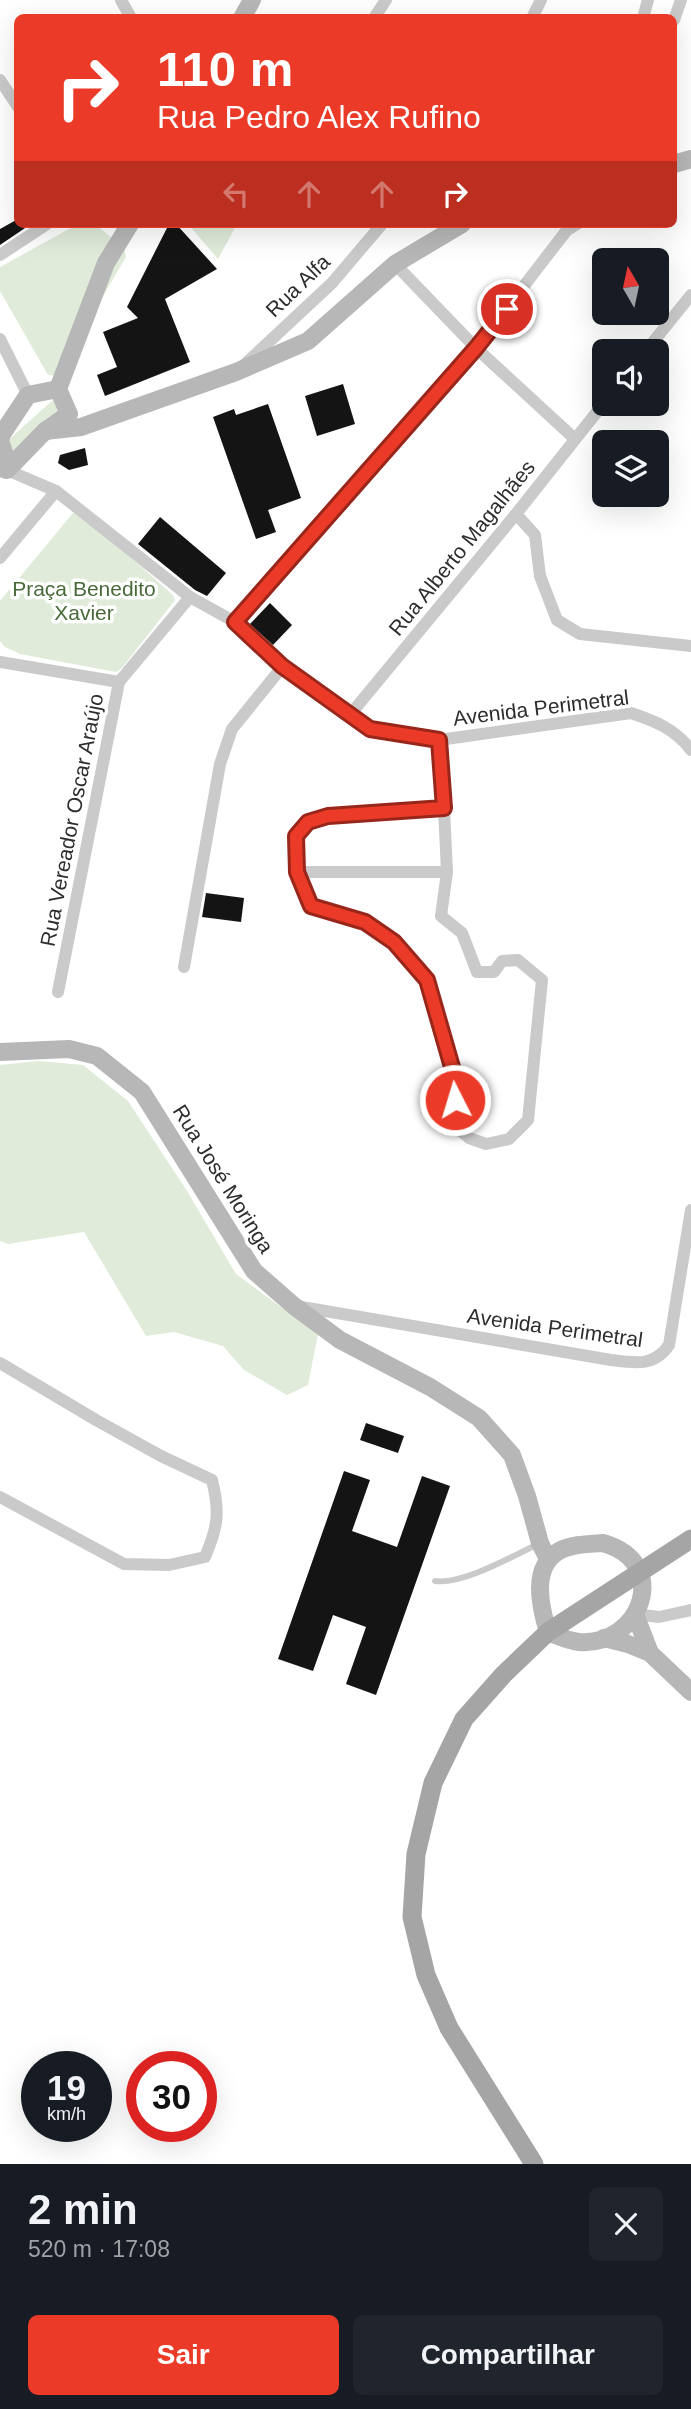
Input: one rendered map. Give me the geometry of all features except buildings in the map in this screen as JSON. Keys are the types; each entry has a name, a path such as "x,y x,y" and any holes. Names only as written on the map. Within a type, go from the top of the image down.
{"main road":[{"path":"534,2164 449,2028 426,1975 412,1917 416,1854 433,1783 464,1719 503,1675 548,1632 691,1539"}],"street":[{"path":"0,80 14,101"},
{"path":"0,255 41,228"},
{"path":"75,420 58,389 106,263 128,228"},
{"name":"Rua Alfa","path":"236,372 332,283 379,228"},
{"path":"3,464 45,431 236,372 308,341 395,264 455,228"},
{"path":"235,622 476,348 570,228"},
{"path":"395,264 476,348 575,439"},
{"path":"655,339 691,295"},
{"path":"0,339 28,394"},
{"path":"3,464 1,435 28,394 58,389"},
{"name":"Rua Alberto Magalhães","path":"349,716 594,416"},
{"name":"Avenida Perimetral","path":"3,464 56,491 190,597 235,622 282,666 370,729 439,740 631,713 660,722 683,739 691,750"},
{"path":"0,558 56,491"},
{"path":"516,514 535,535 540,576 557,620 580,634 691,646"},
{"name":"Rua Vereador Oscar Araújo","path":"58,992 119,682 190,597"},
{"path":"0,662 119,682"},
{"path":"184,967 220,764 232,729 282,666"},
{"path":"439,740 444,808 446,872 441,916 462,933 477,972 494,972 502,961 518,960 542,980 528,1120 509,1139 486,1144 470,1138 456,1126 454,1074 427,980 394,942 365,922 311,906 297,872 296,836 308,822 328,816 444,808"},
{"path":"297,872 446,872"},
{"name":"Rua José Moringa","path":"0,1052 69,1049 97,1056 142,1092 254,1271 294,1306 340,1340 430,1387 479,1418 512,1455 544,1551"},
{"name":"Avenida Perimetral","path":"294,1306 611,1360 632,1363 648,1361 661,1356 669,1345 691,1210"},
{"path":"0,1363 161,1456 212,1480 219,1506 213,1538 205,1557 169,1564 124,1564 0,1497"},
{"path":"603,1543 620,1548 631,1557 639,1572 642,1599 628,1624 604,1638 579,1642 548,1632 541,1608 539,1583 544,1551 603,1543"},
{"path":"635,1614 659,1618 691,1610"},
{"path":"635,1614 650,1653"},
{"path":"604,1638 650,1653 691,1692"}],"lane":[{"path":"435,1581 447,1581 544,1551"}],"green space":[{"path":"71,228 100,228 124,248 126,257 56,376 48,375 0,291 0,267"},
{"path":"191,228 235,228 218,259"},
{"path":"52,401 63,410 14,457 6,442"},
{"name":"Praça Benedito Xavier","path":"73,513 83,515 173,595 175,600 122,668 116,672 20,654 5,647 0,641 0,601"},
{"path":"39,1061 83,1065 128,1101 187,1191 236,1274 318,1334 308,1385 287,1395 244,1370 223,1346 174,1332 146,1336 84,1232 8,1244 0,1241 0,1065"}],"route":[{"path":"455,1100 454,1074 427,980 394,942 365,922 311,906 297,872 296,836 308,822 328,816 444,808 439,740 370,729 282,666 235,622 476,348 507,309"}]}
